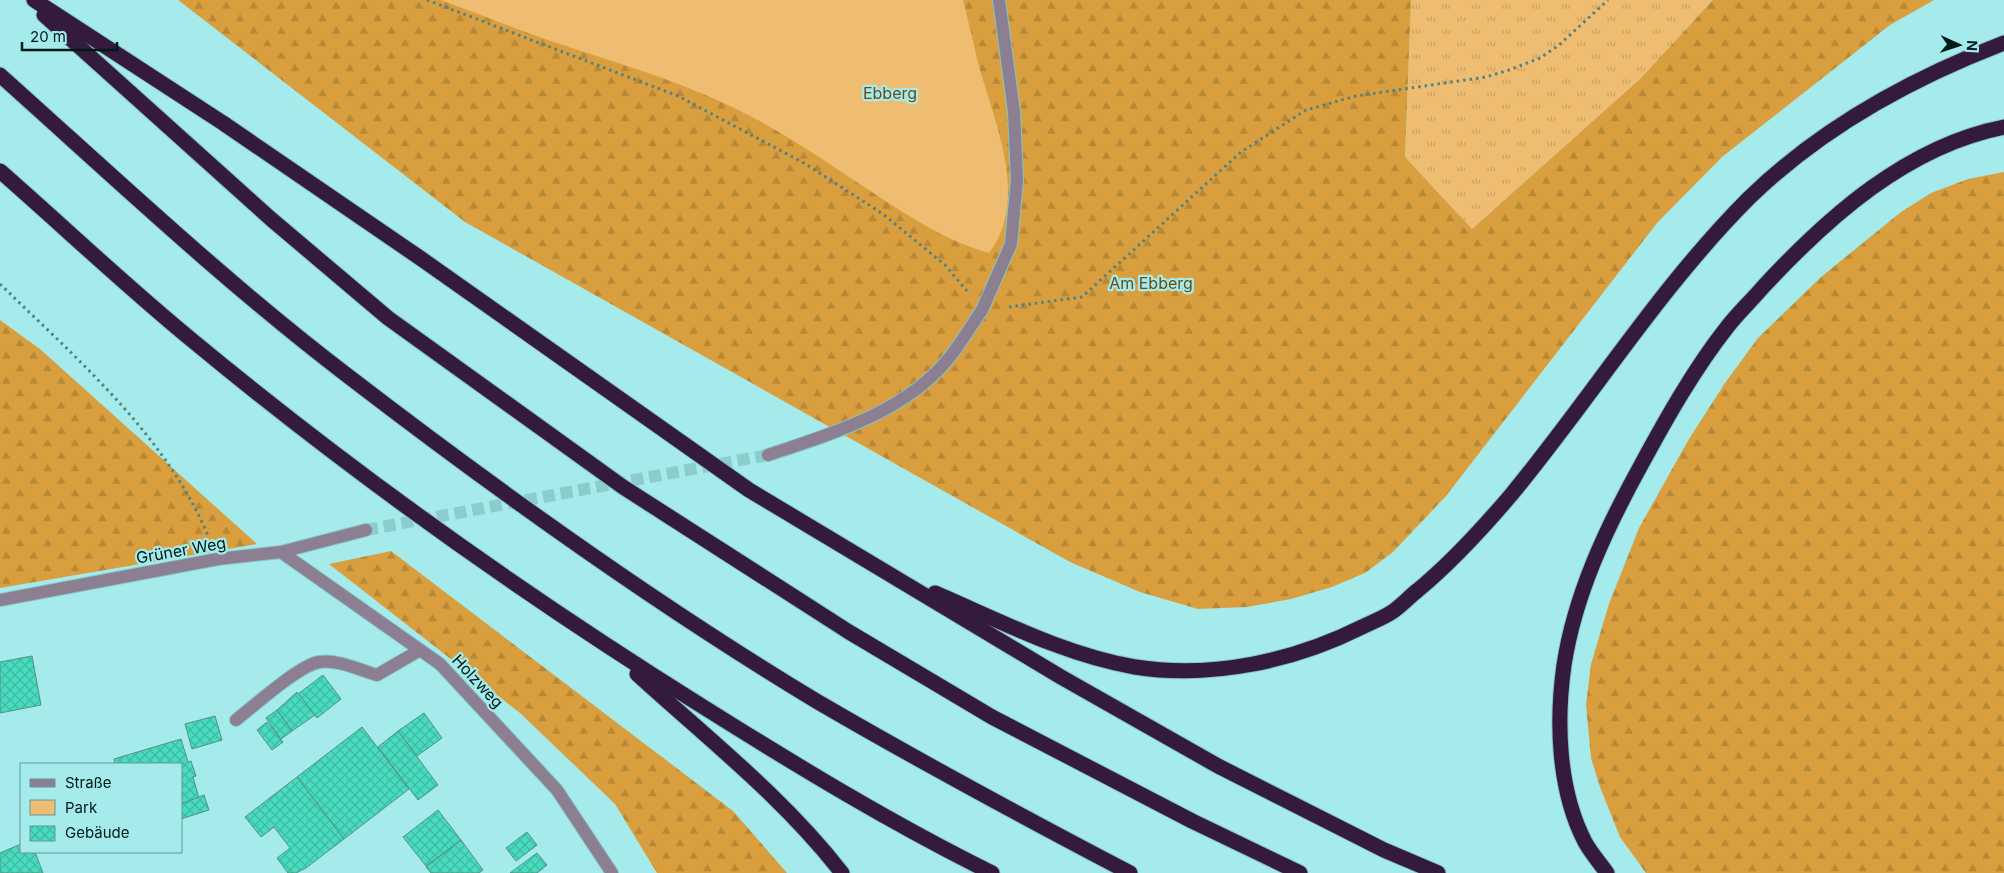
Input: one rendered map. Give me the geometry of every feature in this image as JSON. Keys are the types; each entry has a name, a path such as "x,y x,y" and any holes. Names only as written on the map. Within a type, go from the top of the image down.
{"highway":[{"path":"27,0 271,219 388,318 623,487 849,632 992,717 1192,821 1300,873"},
{"path":"34,0 223,123 423,260 749,490 1061,677 1218,766 1384,850 1438,873"},
{"path":"879,568 1047,641 1136,667 1194,670 1245,665 1299,654 1348,634 1392,612 1439,572 1485,525 1591,394 1644,319 1701,249 1751,196 1820,137 1890,93 1954,62 2004,42"},
{"path":"0,75 255,300 347,375 554,528 715,637 817,701 961,784 1130,873"},
{"path":"1607,873 1585,842 1568,795 1561,749 1561,706 1564,664 1580,597 1608,525 1663,424 1728,326 1794,254 1867,191 1918,158 1955,140 2004,127"},
{"path":"0,171 192,341 360,472 527,592 608,648 804,770 931,843 992,873"},
{"path":"608,648 776,798 842,873"}],"street":[{"path":"768,455 848,428 909,395 948,359 982,310 1011,244 1017,180 1014,112 999,0"},
{"name":"Grüner Weg","path":"0,600 218,559 281,552 366,530"},
{"name":"Holzweg","path":"281,552 440,664 557,790 612,873"},
{"path":"236,720 301,671 320,662 338,663 377,675 420,650"}],"path":[{"path":"427,0 678,96 804,163 883,214 946,265 982,310 1082,298 1241,152 1306,110 1356,96 1486,77 1509,70 1540,58 1559,45 1608,0"},
{"path":"0,284 95,376 156,448 199,512 218,559"}],"green space":[{"name":"Am Ebberg","path":"178,0 1411,0 1405,157 1472,229 1640,79 1713,0 1934,0 1890,25 1722,157 1657,223 1446,496 1393,552 1365,573 1332,587 1291,599 1247,607 1198,609 1140,592 1070,562 465,222"},
{"name":"Ebberg","path":"441,0 963,0 1006,163 1007,210 1001,232 989,253 958,242 914,219 806,148 754,118 713,98"},
{"path":"1411,0 1713,0 1640,79 1472,229 1405,157"},
{"path":"2004,172 2004,873 1646,873 1620,837 1600,787 1591,758 1586,705 1591,664 1609,604 1639,528 1689,439 1725,383 1758,338 1821,277 1901,212 1931,193 1968,179"},
{"path":"0,320 40,349 257,544 0,588"},
{"path":"391,551 733,811 787,873 657,873 615,804 520,713 329,564"}],"building":[{"path":"32,656 41,705 0,713 0,662"},
{"path":"323,675 341,699 317,718 298,694"},
{"path":"297,692 315,715 292,731 277,710"},
{"path":"277,710 292,731 281,739 266,718"},
{"path":"424,713 442,738 417,756 398,731"},
{"path":"215,716 222,740 192,749 185,724"},
{"path":"267,722 283,742 272,750 257,730"},
{"path":"362,727 409,789 344,839 297,777"},
{"path":"398,731 438,785 418,800 378,747"},
{"path":"181,739 188,762 191,761 196,776 193,777 199,798 182,804 182,763 115,763 114,759"},
{"path":"297,777 344,839 306,868 296,873 288,873 277,858 290,848 274,827 261,837 245,817"},
{"path":"204,795 209,810 182,819 182,804"},
{"path":"438,810 461,840 426,866 403,837"},
{"path":"527,832 537,845 516,861 506,848"},
{"path":"461,840 483,870 479,873 431,873 426,867"},
{"path":"20,844 20,853 35,853 43,873 0,873 0,853"},
{"path":"537,853 547,865 537,873 510,873"}],"tunnel":[{"path":"366,530 768,455"}]}
